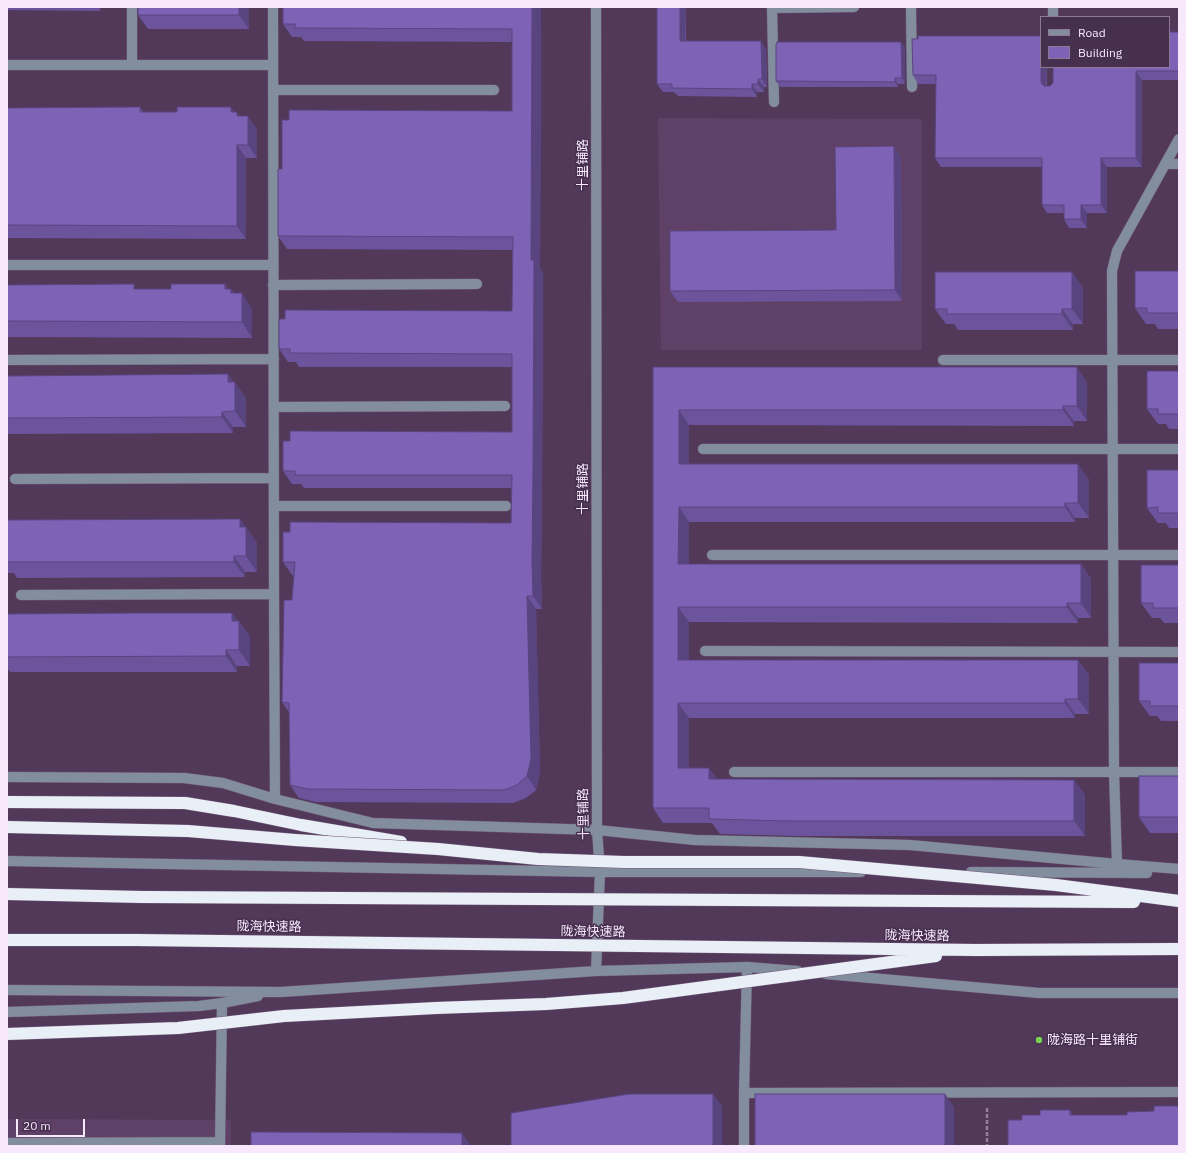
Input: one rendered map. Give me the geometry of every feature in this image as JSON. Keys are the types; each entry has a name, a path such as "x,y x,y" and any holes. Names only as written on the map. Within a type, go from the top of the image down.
{"highway":[{"path":"7,802 185,803 438,849"},
{"path":"7,827 188,831 295,840 438,849 538,859 624,862 799,862 1056,885 1179,902"},
{"path":"7,894 142,897 1179,902"},
{"name":"陇海快速路","path":"7,940 136,940 975,950 1179,949"},
{"path":"7,1034 178,1028 284,1016 546,1004 615,999 975,950"}],"street":[{"path":"132,7 132,65"},
{"path":"273,7 275,799"},
{"name":"十里铺路","path":"596,7 597,830 600,872 596,971"},
{"path":"774,102 772,7 854,7"},
{"path":"911,7 912,87"},
{"path":"7,65 273,65"},
{"path":"273,90 494,90"},
{"path":"1117,864 1114,772 1112,271 1117,251 1179,139"},
{"path":"1165,164 1179,164"},
{"path":"7,265 273,265"},
{"path":"273,285 477,284"},
{"path":"7,360 274,359"},
{"path":"943,360 1179,360"},
{"path":"274,407 505,406"},
{"path":"703,449 1179,449"},
{"path":"14,479 274,478"},
{"path":"274,506 506,506"},
{"path":"712,555 1179,555"},
{"path":"21,595 274,594"},
{"path":"705,651 1179,652"},
{"path":"734,772 1179,772"},
{"path":"7,777 184,778 223,783 275,799 373,823 597,830 695,840 910,845 1179,869"},
{"path":"7,861 600,872 1179,873"},
{"path":"744,1146 747,967"},
{"path":"7,990 281,992 596,971 747,967 1039,993 1179,994"},
{"path":"7,1012 199,1006 281,992"},
{"path":"7,1143 220,1144 222,1003"},
{"path":"744,1093 1179,1092"}],"path":[{"path":"987,1093 987,1146"}],"shaded area":[{"path":"658,118 922,119 922,350 661,350"},
{"path":"7,1119 231,1120 231,1146 7,1146"}],"building":[{"path":"138,7 239,7 239,15 138,15"},
{"path":"283,7 532,7 531,260 534,260 533,596 527,596 531,759 527,776 517,785 504,790 307,789 290,785 289,703 282,702 284,600 292,600 295,562 283,562 283,532 290,532 290,522 511,523 512,475 295,475 295,471 283,471 283,441 290,441 290,431 512,432 512,354 290,353 290,349 279,349 279,319 285,319 285,310 512,311 513,237 278,236 278,169 282,169 282,120 289,120 289,110 512,111 512,29 295,28 295,24 283,24"},
{"path":"657,7 680,7 680,41 761,41 762,79 758,79 758,84 752,84 752,89 672,88 672,84 657,84"},
{"path":"1170,32 1179,32 1179,71 1136,71 1136,158 1101,158 1101,205 1081,205 1081,219 1064,219 1064,205 1042,205 1042,158 935,158 936,75 913,75 912,39 918,39 918,36 1040,36 1041,81 1044,86 1050,86 1053,83 1053,68 1170,68"},
{"path":"777,42 901,42 902,78 895,78 895,82 776,81"},
{"path":"140,107 140,112 177,112 177,107 231,107 231,112 237,112 237,116 248,116 248,145 237,145 237,226 7,225 7,108"},
{"path":"894,146 895,290 670,291 670,231 836,230 835,147"},
{"path":"1135,271 1179,271 1179,313 1147,313 1147,308 1135,308"},
{"path":"935,272 1072,272 1072,309 1062,309 1062,314 947,314 947,309 935,309"},
{"path":"134,284 134,289 171,289 171,284 225,284 225,289 231,289 231,293 242,293 242,322 7,321 7,285"},
{"path":"653,367 1077,367 1077,406 1063,406 1063,410 679,410 679,464 1078,464 1078,503 1065,503 1065,507 679,507 678,564 1081,564 1081,603 1067,603 1067,607 678,607 678,660 1078,660 1078,699 1065,699 1065,703 678,703 678,768 709,768 709,779 1074,780 1074,821 788,821 709,819 709,808 653,808"},
{"path":"1147,371 1179,371 1179,414 1158,414 1158,409 1147,409"},
{"path":"228,374 228,382 235,382 235,411 222,412 222,417 7,418 7,376"},
{"path":"1147,470 1179,470 1179,513 1158,513 1158,507 1147,508"},
{"path":"240,519 240,527 246,527 246,556 234,556 234,562 7,562 7,520"},
{"path":"1141,565 1179,565 1179,608 1153,608 1153,603 1141,603"},
{"path":"232,613 232,621 239,621 239,650 226,650 226,656 7,657 7,614"},
{"path":"1139,663 1179,663 1179,706 1150,706 1150,701 1139,701"},
{"path":"1139,776 1179,776 1179,817 1139,817"},
{"path":"629,1094 713,1094 713,1146 511,1146 511,1113"},
{"path":"755,1094 945,1094 945,1146 755,1146"},
{"path":"1154,1106 1179,1106 1179,1146 1008,1146 1008,1120 1022,1120 1022,1115 1040,1115 1040,1110 1070,1110 1070,1115 1127,1115 1127,1112 1154,1111"},
{"path":"251,1132 462,1133 462,1146 251,1146"}],"place":[{"name":"陇海路十里铺街","path":"1039,1040"}]}
